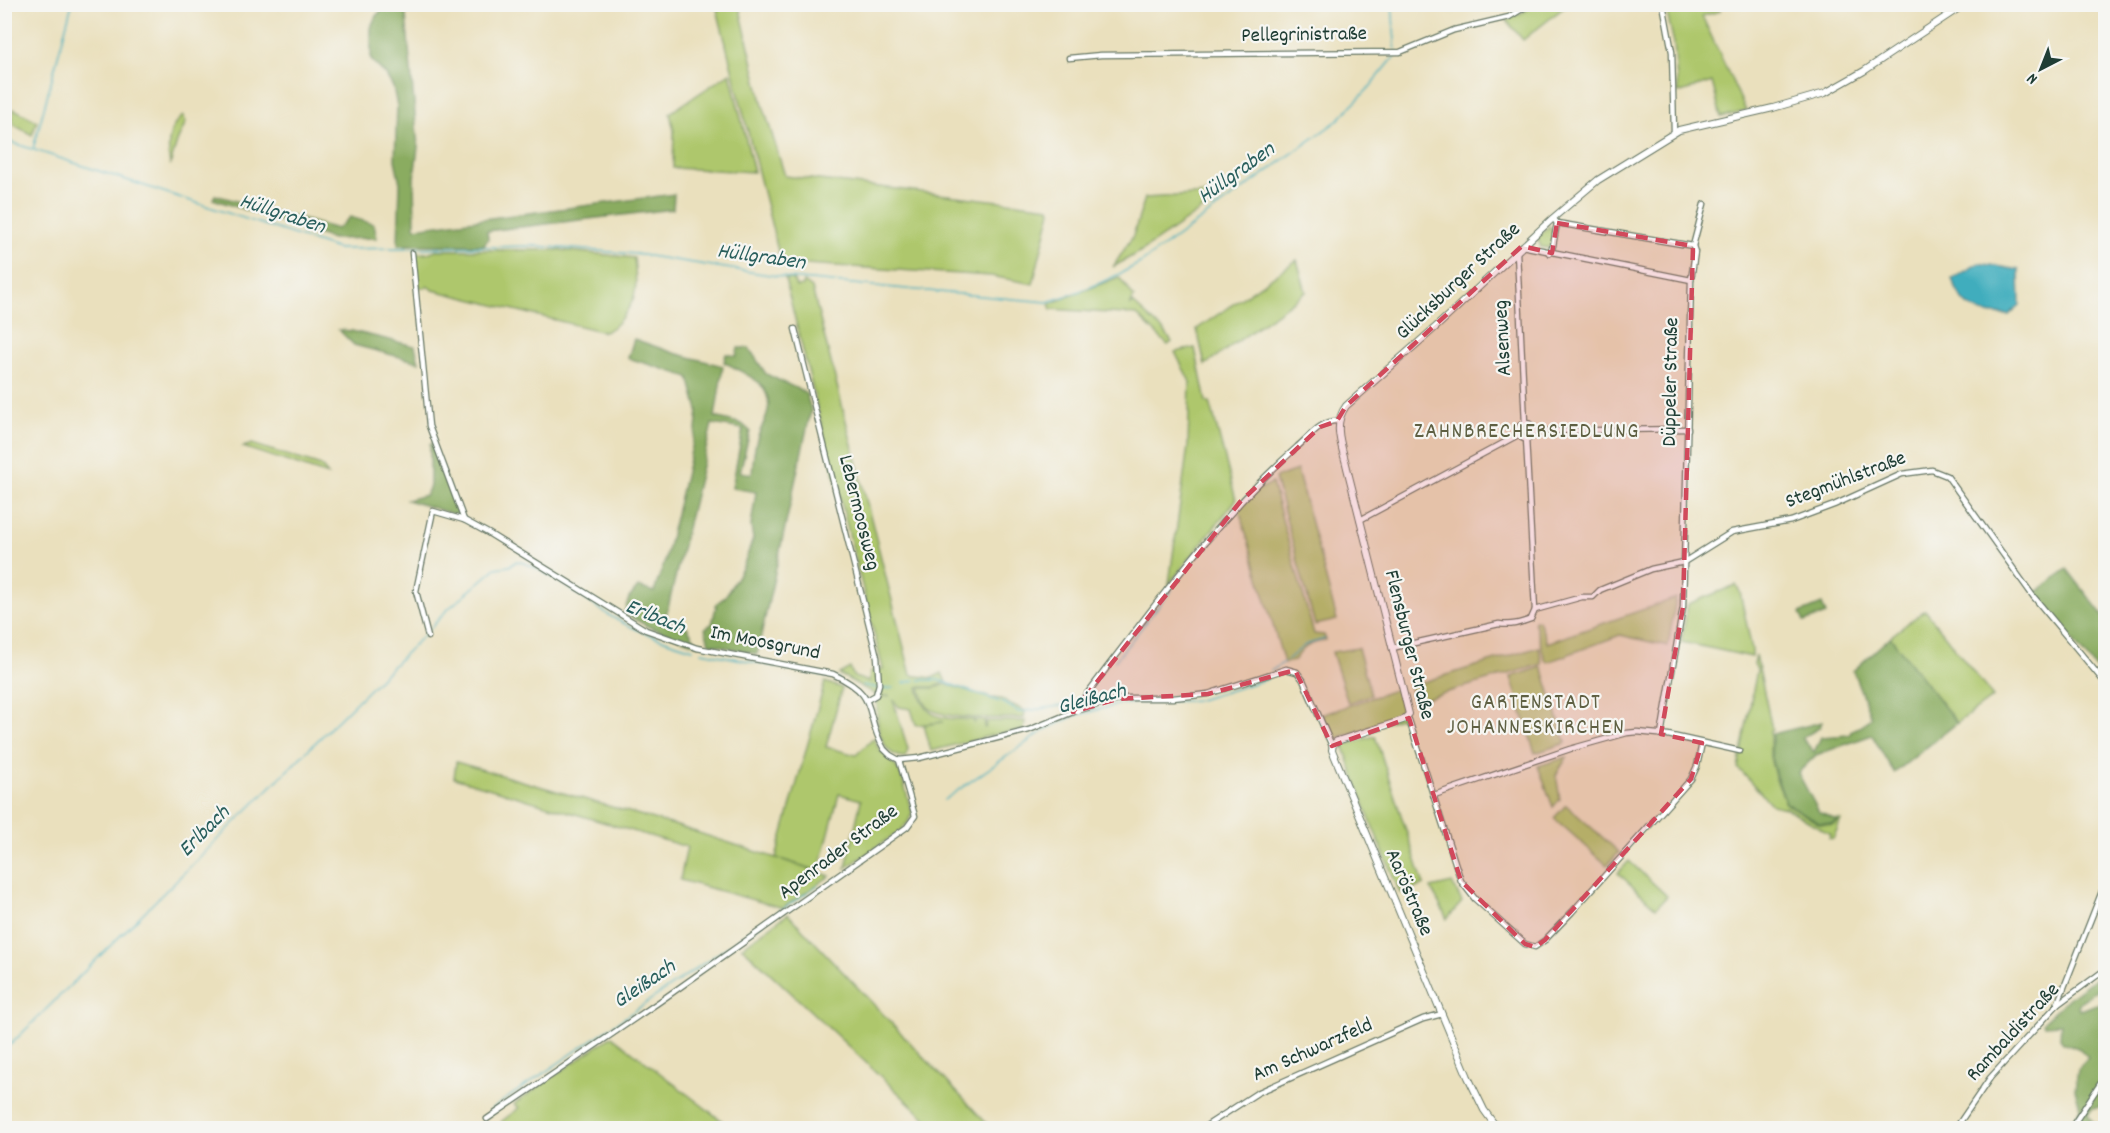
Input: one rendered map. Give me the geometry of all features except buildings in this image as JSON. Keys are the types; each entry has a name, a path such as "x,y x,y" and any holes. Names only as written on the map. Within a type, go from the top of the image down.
{"street":[{"name":"Pellegrinistraße","path":"1069,58 1101,55 1400,52 1454,30 1509,17 1530,4"},
{"path":"1663,4 1672,52 1674,132"},
{"name":"Glücksburger Straße","path":"1073,712 1203,544 1272,469 1320,427 1329,421 1338,421 1346,406 1437,326 1519,248 1555,220 1598,180 1674,132 1782,106 1825,93 1965,4"},
{"name":"Düppeler Straße","path":"1660,735 1683,608 1691,280 1694,246 1704,204"},
{"path":"1549,252 1553,246 1555,220 1694,246"},
{"path":"1519,248 1691,280"},
{"name":"Alsenweg","path":"1519,248 1525,423 1520,427 1520,434"},
{"path":"412,253 429,426 464,520"},
{"name":"Lebermoosweg","path":"795,329 877,657 879,684 876,695 867,700"},
{"name":"Flensburger Straße","path":"1338,421 1360,520 1408,708 1407,718 1461,881 1475,899 1525,944 1535,947 1545,940 1691,779 1697,766 1702,743"},
{"path":"1525,423 1531,425 1534,431"},
{"path":"1534,431 1688,429"},
{"path":"1527,438 1534,431"},
{"path":"1360,520 1520,434 1527,438"},
{"path":"1392,648 1499,624 1511,626 1532,619 1535,610 1527,438"},
{"name":"Stegmühlstraße","path":"1684,562 1732,532 1791,521 1834,506 1902,474 1922,470 1940,472 1947,476 1956,487 2033,596 2106,684"},
{"name":"Im Moosgrund","path":"428,637 416,591 432,511 464,520 645,630 697,648 833,674 852,682 867,700 882,744 890,755 899,760"},
{"path":"1535,610 1582,597 1593,597 1600,590 1651,569 1684,562"},
{"name":"Aaröstraße","path":"1073,712 1117,699 1173,698 1208,694 1286,669 1294,670 1308,688 1356,813 1474,1091 1497,1128"},
{"path":"899,760 919,758 1029,730 1073,712"},
{"path":"1332,746 1337,741 1407,718"},
{"path":"1434,795 1570,749 1627,733 1660,735 1740,751"},
{"name":"Apenrader Straße","path":"487,1119 659,1002 907,827 915,816 899,760"},
{"path":"2057,1005 2106,881"},
{"name":"Rambaldistraße","path":"1956,1128 1990,1078 2057,1005 2106,969"},
{"name":"Am Schwarzfeld","path":"1203,1128 1238,1105 1279,1083 1423,1019 1442,1014"},
{"path":"2071,1128 2106,1075"}],"highlighted area":[{"path":"1557,223 1693,246 1683,607 1661,734 1702,743 1691,779 1545,940 1535,947 1525,944 1461,881 1409,718 1332,746 1295,670 1208,694 1117,699 1073,712 1240,502 1320,427 1337,421 1346,406 1522,246 1552,253"}],"green space":[{"path":"387,5 405,5 418,147 414,178 415,228 674,194 673,209 487,231 488,239 484,245 398,245 400,183 395,160 397,106 393,87 386,75 371,60 371,27 376,16"},
{"path":"716,5 739,5 762,102 785,176 1050,207 1051,211 1033,284 991,276 805,264 803,266 783,265"},
{"path":"1533,5 1567,5 1523,40 1506,20"},
{"path":"1665,5 1729,5 1719,8 1720,11 1702,16 1746,111 1721,117 1712,82 1678,93 1674,43"},
{"path":"730,73 754,172 673,168 674,131 670,113"},
{"path":"14,109 37,121 32,135 14,125 12,118"},
{"path":"183,116 186,122 170,165 169,138 174,126"},
{"path":"1226,193 1143,250 1113,267 1133,236 1145,198"},
{"path":"215,195 337,229 350,217 374,224 377,238 332,239 213,199"},
{"path":"1549,226 1553,231 1552,242 1548,248 1541,247 1537,238"},
{"path":"436,250 560,250 634,258 635,292 624,315 614,326 604,332 433,290 427,286 426,288 419,287 415,254 425,254"},
{"path":"1297,260 1306,292 1205,365 1197,329"},
{"path":"1119,277 1134,297 1130,306 1133,303 1165,332 1172,342 1168,345 1137,315 1051,309 1049,304"},
{"path":"785,279 793,279 796,287 803,286 804,282 812,288 911,675 932,678 942,673 946,682 934,687 918,687 921,699 926,707 937,716 974,720 974,724 975,720 985,721 985,728 987,721 1025,721 1024,730 1001,733 931,751 924,725 943,722 916,725 911,709 899,707 893,700 908,749 906,757 897,755 889,751 878,725 878,697 890,696 878,696 839,674 850,668 854,677 869,682 870,671 883,669"},
{"path":"339,330 415,346 419,362 354,345"},
{"path":"634,339 723,366 715,417 742,424 750,431 740,472 752,474 758,436 769,404 765,391 758,382 724,362 726,354 736,356 738,348 749,348 766,374 806,393 811,410 757,654 709,643 705,628 712,624 717,603 725,597 743,567 753,539 751,526 756,492 732,488 743,429 712,424 665,620 687,627 698,645 647,626 624,613 629,598 638,587 654,592 665,560 696,430 698,410 689,377 628,358"},
{"path":"1195,348 1206,402 1210,402 1236,500 1169,584 1188,446 1190,382 1175,352"},
{"path":"432,443 460,516 407,500 426,495 430,486 430,445"},
{"path":"252,444 321,466 328,475 243,447"},
{"path":"1297,470 1337,620 1315,625 1275,478"},
{"path":"1272,483 1314,634 1324,635 1326,640 1307,646 1294,661 1284,663 1238,506 1253,492"},
{"path":"2067,569 2105,618 2105,679 2036,593"},
{"path":"1736,585 1740,592 1752,657 1681,642 1688,604"},
{"path":"1676,598 1668,646 1620,635 1548,662 1545,660 1534,621 1539,620 1547,643"},
{"path":"1822,604 1826,614 1804,622 1800,613"},
{"path":"1925,610 1993,697 1957,723 1890,637"},
{"path":"1890,637 1957,723 1894,773 1872,735 1816,755 1798,773 1819,812 1838,821 1832,824 1819,823 1786,803 1771,757 1772,734 1822,722 1819,728 1802,738 1814,752 1821,737 1849,735 1852,730 1862,726 1871,717 1853,671"},
{"path":"1539,647 1542,664 1414,702 1410,686"},
{"path":"1358,648 1371,695 1348,703 1332,652"},
{"path":"1756,655 1772,729 1770,730 1770,757 1786,804 1820,824 1832,825 1838,822 1838,819 1841,820 1833,839 1829,838 1830,834 1786,808 1772,805 1738,768 1757,670 1754,664"},
{"path":"1542,667 1566,743 1535,753 1511,677"},
{"path":"825,682 842,688 826,747 856,755 874,738 876,744 894,764 900,775 912,813 901,830 846,868 861,800 839,794 819,871 777,858 830,876 783,908 680,880 687,847 454,778 456,762 674,825 776,858"},
{"path":"947,684 1001,699 1025,711 1024,718 972,718 934,711 927,706 920,688 934,688"},
{"path":"1397,689 1403,717 1334,739 1330,737 1321,715"},
{"path":"1375,736 1424,885 1400,893 1369,818 1343,745"},
{"path":"1567,757 1556,775 1560,799 1553,807 1538,766"},
{"path":"1566,805 1619,852 1607,865 1554,818"},
{"path":"1629,861 1667,896 1656,908 1618,873"},
{"path":"1452,883 1462,902 1447,919 1431,888"},
{"path":"788,914 991,1128 936,1128 742,947"},
{"path":"2105,971 2105,984 2080,1002 2078,1008 2080,1010 2096,1004 2105,1005 2105,1106 2092,1108 2088,1114 2097,1124 2096,1128 2062,1128 2080,1108 2075,1089 2078,1069 2088,1057 2080,1049 2063,1042 2060,1038 2061,1024 2044,1025 2043,1022 2071,996"},
{"path":"612,1036 731,1128 498,1128 502,1121 519,1108 514,1104"}],"water":[{"path":"1979,263 2019,270 2020,305 2009,315 1973,309 1957,290 1952,279"}],"waterway":[{"path":"33,149 72,4"},
{"name":"Hüllgraben","path":"4,140 338,249 537,246 636,254 789,278 1047,302 1096,285 1142,262 1337,121 1369,88 1396,55 1392,4"},
{"name":"Erlbach","path":"429,630 446,611 496,568 509,566 517,561 540,570 623,623 652,636 693,649"},
{"path":"1115,661 1172,589"},
{"name":"Erlbach","path":"4,1051 425,634"},
{"name":"Gleißach","path":"1287,660 1305,645 1325,639"},
{"path":"702,652 839,679"},
{"name":"Gleißach","path":"1271,671 1284,662"},
{"name":"Gleißach","path":"944,800 1046,729 1074,716 1120,704 1199,700 1267,679"},
{"path":"904,683 915,680"},
{"path":"919,680 938,680 1006,704 1019,712 1073,704"},
{"path":"862,685 883,689 893,688"},
{"name":"Gleißach","path":"490,1110 818,885"}],"district":[{"name":"ZAHNBRECHERSIEDLUNG","path":"1527,432"},
{"name":"GARTENSTADT JOHANNESKIRCHEN","path":"1536,716"}]}
